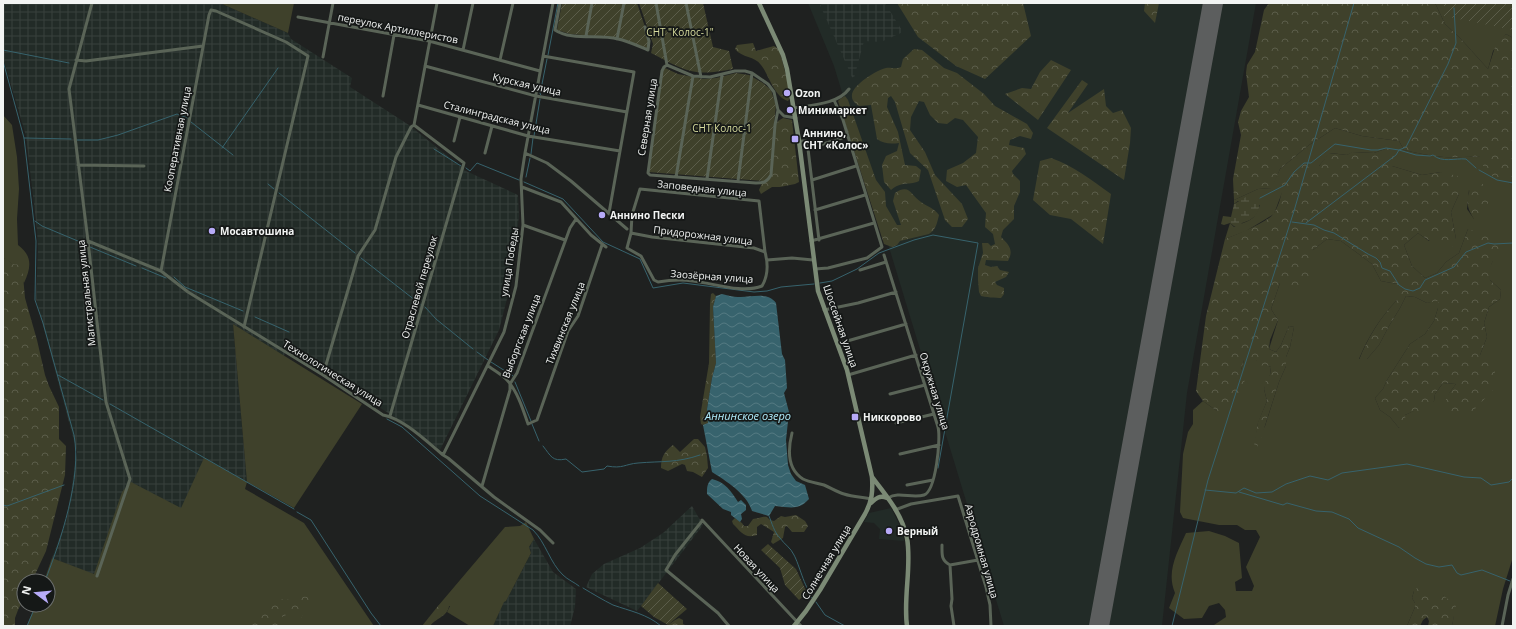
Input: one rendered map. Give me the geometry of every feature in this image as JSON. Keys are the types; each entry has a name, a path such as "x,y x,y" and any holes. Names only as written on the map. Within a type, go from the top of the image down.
{"main road":[{"name":"Шоссейная улица","path":"759,3 786,62 796,118 818,291 848,375 872,477"},
{"path":"872,477 888,498 900,518 907,538 908,553 905,611 907,626"},
{"path":"872,477 872,499"},
{"path":"870,504 880,496 888,498"},
{"name":"Солнечная улица","path":"797,625 820,590 872,499"}],"street":[{"name":"Магистральная улица","path":"92,3 69,89 106,402 130,479 97,576"},
{"path":"323,57 333,3"},
{"path":"323,375 358,256 375,230 396,157 411,127 414,125 437,3"},
{"path":"462,50 473,3"},
{"path":"500,60 513,3"},
{"name":"улица Победы","path":"443,455 504,332 516,286 523,225 522,186 525,153 553,3"},
{"path":"560,3 555,30 559,33 617,39 648,50 649,42 645,27"},
{"path":"586,36 592,3"},
{"path":"617,39 624,3"},
{"path":"656,3 667,65 693,76 701,77 722,75 735,71 745,71 752,73 768,84 774,92 778,110 775,125 771,175 769,180 764,182 676,177 693,76"},
{"path":"686,3 701,77"},
{"name":"Кооперативная улица","path":"161,271 208,15 211,10 216,11 286,42 308,56 244,327"},
{"name":"переулок Артиллеристов","path":"298,17 429,41 540,71"},
{"path":"383,96 394,34"},
{"path":"76,60 86,61 203,46"},
{"path":"543,56 634,72 609,213"},
{"name":"Северная улица","path":"667,65 662,71 648,173 676,177"},
{"name":"Курская улица","path":"425,66 536,96 627,112"},
{"path":"738,181 752,73"},
{"path":"707,179 722,75"},
{"path":"794,108 834,100 843,95 849,88"},
{"path":"815,269 828,268 867,258 882,247 848,136 840,112 834,100"},
{"name":"Сталинградская улица","path":"418,105 528,136 620,151"},
{"path":"778,110 784,116 796,118"},
{"path":"454,141 460,117"},
{"name":"Отраслевой переулок","path":"390,416 464,162 414,125"},
{"path":"485,153 492,126"},
{"path":"808,149 848,136"},
{"path":"799,141 806,141 808,149 818,240"},
{"path":"525,153 546,163 571,181 627,229"},
{"path":"78,165 144,166"},
{"path":"812,180 856,166"},
{"path":"522,186 561,202 576,219"},
{"name":"Заповедная улица","path":"631,233 632,215 640,189 759,201 765,252"},
{"path":"815,210 865,195"},
{"name":"Выборгская улица","path":"482,486 510,390 510,384 517,373 565,240 576,219"},
{"name":"Тихвинская улица","path":"510,384 521,405 528,424 537,420 568,331 578,316 604,246 576,219"},
{"path":"811,241 874,223"},
{"path":"523,225 565,240"},
{"name":"Заозёрная улица","path":"631,233 627,248 641,256 654,280 658,282 687,280 754,289 762,286 764,282 767,260"},
{"name":"Придорожная улица","path":"631,233 652,237 754,248 765,252 767,260"},
{"name":"Технологическая улица","path":"88,241 161,271 188,292 323,375 383,415 390,416 412,430 494,497 540,530 553,543"},
{"name":"Окружная улица","path":"884,255 940,432 933,480 927,494 923,496 905,496 895,494 888,498"},
{"path":"767,260 792,258 813,260"},
{"path":"860,270 886,262"},
{"path":"706,288 708,284"},
{"path":"824,310 858,303 896,292"},
{"path":"837,344 906,324"},
{"path":"848,375 916,355"},
{"path":"488,366 505,378 510,384"},
{"path":"890,394 925,385"},
{"path":"896,423 934,414"},
{"path":"792,433 789,448 790,459 793,468 800,477 804,480 820,484 845,494 872,499"},
{"path":"900,454 939,445"},
{"path":"907,485 933,480"},
{"name":"Аэродромная улица","path":"895,510 911,504 958,496 986,587 991,626"},
{"name":"Новая улица","path":"729,626 718,613 666,570 675,555 702,521 797,625"},
{"path":"942,545 942,557 944,562 950,565 978,560"},
{"path":"950,565 951,606 954,626"},
{"path":"1502,626 1508,595 1513,579"}],"shaded area":[{"path":"3,3 220,3 288,33 291,39 352,78 350,87 409,125 466,171 518,195 519,216 510,287 499,330 440,450 412,428 286,348 284,356 233,324 247,482 181,508 108,534 94,575 52,558 67,518 77,452 36,299 38,249 37,230 26,136 3,58"},
{"path":"808,3 1256,3 1187,393 1162,626 1004,626 834,66"},
{"path":"824,3 885,3 903,32 881,42 864,41 854,78 852,77 820,5"},
{"path":"692,506 703,525 637,611 586,587 592,574 604,564 640,548 663,533"},
{"path":"891,508 902,530 904,541 879,539 880,529 874,523 864,522 869,513"},
{"path":"534,539 553,572 576,589 575,607 570,626 493,626 504,601 506,601 531,553 529,547"}],"green space":[{"path":"220,3 294,3 288,33"},
{"path":"562,3 637,3 650,42 649,49 619,38 570,34 557,30"},
{"name":"СНТ \"Колос-1\"","path":"639,3 703,3 713,47 729,51 733,69 708,72 690,71 651,53 653,44"},
{"path":"897,3 1023,3 1031,36 985,79 956,66 918,37"},
{"path":"1145,3 1159,3 1155,23 1144,11"},
{"path":"1269,3 1435,3 1445,24 1488,69 1496,44 1506,34 1513,38 1513,185 1485,173 1481,157 1434,156 1404,150 1399,141 1362,136 1335,128 1309,145 1280,169 1272,188 1258,189 1234,200 1233,179 1241,135 1238,122 1241,111 1249,97 1246,73 1247,65 1255,52 1264,10"},
{"path":"1435,3 1513,4 1513,38 1506,34 1493,51 1488,69 1445,24"},
{"path":"1444,3 1513,3 1513,30 1444,16"},
{"path":"753,43 756,51 774,46 779,49 789,86 790,98 788,101 783,99 775,90 764,69 758,62 741,54 735,49 737,45"},
{"path":"914,49 922,50 944,68 957,73 984,94 995,106 1027,124 1033,133 1031,139 1020,136 1010,140 1009,145 1024,148 1026,154 1012,171 1020,181 1020,192 1014,206 1014,219 1003,230 1001,237 1010,248 1010,257 1008,261 986,260 985,265 991,267 997,266 1000,270 1009,272 1006,277 995,282 997,285 1004,288 1004,294 1001,298 981,296 979,292 978,268 983,253 982,243 988,243 991,246 995,244 993,234 985,227 986,213 966,185 957,187 946,181 947,170 963,163 976,153 978,137 963,120 955,118 947,124 938,123 930,115 924,102 919,101 911,117 910,130 925,152 935,175 962,204 968,219 962,227 952,227 945,220 928,170 910,153 895,102 891,96 888,98 887,107 898,132 905,165 916,166 921,170 919,181 899,185 891,190 884,182 882,165 886,156 897,151 899,143 893,144 882,142 877,139 871,105 859,106 852,98 855,88 865,79 882,69 901,67 903,59"},
{"path":"1051,60 1071,70 1038,120 1005,94 1022,88 1031,89 1040,72"},
{"name":"СНТ Колос-1","path":"665,68 678,74 703,79 716,78 736,73 749,75 763,83 771,90 776,105 769,177 763,181 648,172 663,71"},
{"path":"1082,80 1088,84 1068,113 1104,89 1106,106 1113,113 1122,110 1131,128 1124,180 1047,128"},
{"path":"845,96 848,100 876,180 885,192 886,206 897,225 901,225 893,201 895,193 904,189 933,209 939,215 935,228 929,234 900,241 897,245 892,247 884,244 838,101"},
{"path":"3,115 12,125 17,157 19,189 17,219 18,245 26,253 29,262 28,272 24,283 10,262 3,258"},
{"path":"783,118 792,120 799,182 780,187 772,187 761,194 759,190 763,181 774,128 778,121"},
{"path":"1335,128 1362,136 1399,141 1404,150 1434,156 1482,157 1497,177 1513,185 1513,557 1503,589 1495,626 1452,626 1454,614 1443,595 1425,595 1414,591 1412,598 1415,603 1415,607 1407,626 1216,626 1214,625 1226,617 1225,610 1219,603 1209,606 1202,618 1184,619 1169,608 1175,593 1172,570 1179,548 1186,533 1209,531 1225,536 1239,543 1242,578 1235,582 1236,591 1252,591 1254,586 1246,567 1260,537 1256,530 1245,530 1237,525 1219,525 1183,518 1180,512 1183,454 1188,432 1193,424 1193,410 1203,401 1217,411 1241,370 1244,360 1256,360 1271,367 1270,375 1264,389 1267,401 1258,423 1255,444 1265,426 1279,382 1286,366 1286,357 1290,347 1294,327 1289,326 1281,345 1276,352 1269,349 1278,320 1271,309 1280,283 1313,250 1327,239 1341,241 1372,264 1381,281 1397,284 1397,300 1375,328 1359,359 1367,359 1379,345 1406,296 1415,297 1427,303 1438,300 1438,308 1434,321 1425,334 1410,344 1387,380 1383,389 1375,398 1380,410 1390,417 1399,428 1405,415 1434,401 1435,394 1443,383 1456,384 1448,395 1480,355 1487,337 1484,323 1489,307 1500,299 1501,290 1490,280 1490,267 1493,260 1468,229 1459,253 1446,262 1437,273 1425,278 1412,266 1404,245 1418,233 1429,241 1456,239 1451,212 1459,194 1441,172 1422,175 1392,166 1388,148 1374,153 1353,152 1347,155 1330,153 1319,166 1283,190 1274,214 1246,231 1225,239 1230,223 1234,227 1250,220 1255,215 1260,205 1238,201 1234,204 1234,200 1258,189 1271,188 1280,169 1309,145","holes":["1469,190 1474,219 1467,209"]},
{"path":"1388,148 1395,150 1392,166 1422,175 1441,172 1458,176 1459,194 1451,212 1456,239 1452,247 1438,245 1418,233 1404,245 1412,266 1425,278 1437,273 1446,262 1459,253 1468,229 1498,241 1499,254 1491,266 1490,280 1501,290 1500,299 1489,307 1484,323 1487,337 1480,355 1495,365 1495,388 1473,411 1448,417 1445,403 1456,384 1443,383 1435,394 1434,401 1425,412 1414,411 1405,415 1406,425 1399,428 1390,417 1380,410 1375,398 1383,389 1387,380 1410,344 1425,334 1434,321 1438,308 1438,301 1427,303 1415,297 1406,296 1379,345 1367,359 1359,360 1366,343 1375,328 1397,300 1397,284 1381,281 1372,264 1341,241 1327,239 1313,250 1309,279 1302,289 1286,289 1280,283 1271,309 1278,320 1270,340 1269,349 1276,352 1281,345 1289,326 1294,327 1290,347 1286,357 1286,366 1257,447 1254,444 1258,422 1267,401 1264,389 1266,379 1270,375 1271,367 1266,365 1259,366 1256,360 1244,360 1241,370 1244,379 1243,390 1239,400 1229,410 1217,411 1203,401 1196,391 1206,316 1225,239 1251,228 1271,217 1279,201 1282,180 1302,162 1319,166 1329,153 1347,155 1352,152 1374,153"},
{"path":"1051,158 1075,169 1111,194 1103,244 1071,219 1050,215 1033,200 1040,161"},
{"path":"1476,181 1489,187 1490,198 1483,217 1474,219 1469,209 1468,195"},
{"path":"1252,196 1260,198 1258,211 1254,217 1242,223 1238,227 1235,227 1230,223 1224,225 1221,224 1223,216 1231,217 1234,204 1246,197"},
{"path":"3,258 7,259 12,264 22,265 25,298 45,375 59,407 59,439 66,446 65,475 46,551 36,573 16,573 17,613 15,626 3,626"},
{"path":"713,293 716,296 713,307 716,363 707,409 708,423 703,425 701,424 700,417 709,363 710,304 711,294"},
{"path":"233,324 362,404 294,508 247,482"},
{"path":"694,439 698,439 705,447 707,456 708,468 702,477 693,472 687,471 685,465 682,464 668,471 661,468 662,458 665,452 673,445 680,452"},
{"path":"204,458 247,482 245,489 304,523 374,626 27,626 32,613 56,613 56,573 47,573 52,558 94,574 122,492 131,482 181,508"},
{"path":"796,515 805,521 808,526 804,532 792,532 787,526 785,527 783,538 773,544 771,542 774,532 761,524 757,527 757,535 749,536 741,532 732,521 735,518 744,526 748,526 753,519 767,517 774,521 781,516 785,517"},
{"path":"526,522 534,539 529,547 531,553 506,601 504,602 493,626 470,626 447,612 450,606 438,606 505,527 520,526"},
{"path":"768,544 796,569 807,593 799,600 785,585 780,568 761,550"},
{"path":"658,583 687,609 668,625 654,617 641,606"},
{"path":"1420,585 1425,588 1425,594 1443,595 1456,606 1452,626 1428,626 1429,621 1427,617 1423,620 1420,626 1407,626 1415,607 1415,603 1412,598 1414,591"},
{"path":"301,596 308,597 309,600 299,623 293,621 291,608 286,612 285,618 275,613 271,615 273,620 285,626 249,626 253,615 256,612 272,604 276,599 294,600"},
{"path":"446,601 449,601 449,606 446,613 430,626 422,626 438,606"},
{"path":"679,618 683,620 683,624 687,626 668,625 675,620"}],"water":[{"name":"Аннинское озеро","path":"722,294 736,297 764,296 773,299 776,303 782,354 785,360 787,388 784,393 789,412 786,440 788,465 791,474 796,481 805,485 809,499 797,507 775,506 769,516 752,511 746,499 741,494 712,472 703,425 708,423 707,409 716,363 713,307 716,296"},
{"path":"712,479 721,482 738,502 741,500 746,505 746,510 741,514 742,519 740,522 731,515 731,512 723,509 707,494 709,482"}],"waterway":[{"path":"548,55 558,3"},
{"path":"1172,626 1208,480 1294,211 1354,3"},
{"path":"1306,223 1396,155 1399,150 1406,147 1448,64 1456,43 1454,8"},
{"path":"3,50 69,63"},
{"path":"541,95 547,59"},
{"path":"3,61 24,138 36,241 35,300 43,323 74,435 76,452 73,489 63,528 48,573"},
{"path":"222,148 278,68"},
{"path":"534,136 540,99"},
{"path":"77,140 98,140 118,135 177,114 187,118"},
{"path":"191,122 233,155"},
{"path":"24,138 71,139"},
{"path":"531,154 533,138"},
{"path":"1260,198 1285,185 1294,172 1304,163 1311,163 1335,144 1371,150 1386,148 1416,155 1433,155 1444,160 1466,159 1476,168"},
{"path":"434,149 461,166"},
{"path":"526,177 530,158"},
{"path":"466,168 470,171 477,163 519,180"},
{"path":"1479,170 1497,180 1513,183"},
{"path":"524,182 563,199 603,242 640,259 653,288 683,283 754,292 767,291 781,287 814,284"},
{"path":"268,184 274,189"},
{"path":"279,193 355,253"},
{"path":"35,221 42,226 85,244"},
{"path":"1292,222 1314,225 1334,233 1376,258 1380,262 1382,268 1390,271 1399,285 1405,289 1413,291 1420,288 1425,280 1454,267 1466,252 1488,243 1513,243"},
{"path":"820,283 832,281 857,269 879,253 914,240 933,235 978,243 938,468"},
{"path":"90,247 136,266"},
{"path":"361,258 420,304"},
{"path":"142,268 166,278"},
{"path":"174,277 185,287 243,311"},
{"path":"425,307 436,319 473,349"},
{"path":"255,317 289,332"},
{"path":"477,352 488,360"},
{"path":"491,362 513,376"},
{"path":"58,375 103,400"},
{"path":"515,382 531,421"},
{"path":"110,404 294,509"},
{"path":"387,419 402,427 480,496 533,530 559,570 565,577 579,586"},
{"path":"532,424 539,441"},
{"path":"543,446 552,457 558,460 566,459 582,472 604,469 607,466 620,467 638,463 676,461 700,455"},
{"path":"1205,490 1236,493 1244,488 1256,493 1272,492 1286,484 1310,476 1328,480 1342,473 1407,464 1464,477 1481,478 1491,485 1509,482 1513,478"},
{"path":"3,505 7,506 64,485"},
{"path":"1239,492 1283,505 1287,503 1316,511 1332,512 1349,519 1358,528 1399,547 1426,564 1439,567 1452,565 1457,573 1461,575 1482,570 1510,581"},
{"path":"297,512 311,520 381,626"},
{"path":"769,516 776,533 793,553 812,598"},
{"path":"583,588 613,605 644,616 661,626"},
{"path":"816,602 825,615 845,626"},
{"path":"27,626 33,613"}],"runway":[{"path":"1099,626 1213,3"}],"place":[{"name":"Ozon","path":"787,93"},
{"name":"Минимаркет","path":"790,110"},
{"name":"Аннино, СНТ «Колос»","path":"795,139"},
{"name":"Аннино Пески","path":"602,215"},
{"name":"Мосавтошина","path":"212,231"},
{"name":"Никкорово","path":"855,417"},
{"name":"Верный","path":"889,531"}]}
